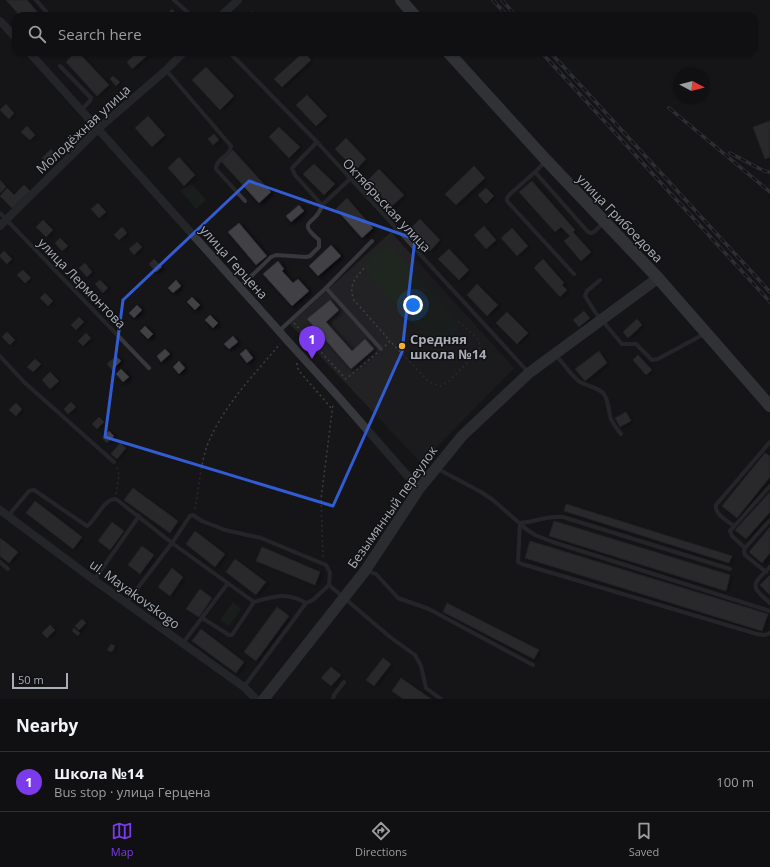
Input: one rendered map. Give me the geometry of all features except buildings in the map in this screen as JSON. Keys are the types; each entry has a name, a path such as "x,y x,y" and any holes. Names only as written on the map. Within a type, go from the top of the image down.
{"main road":[{"path":"401,0 412,12"},
{"name":"улица Грибоедова","path":"452,56 546,160 658,278 770,406"}],"street":[{"path":"225,12 238,0"},
{"path":"0,21 12,34"},
{"name":"улица Герцена","path":"33,56 280,331 419,489"},
{"name":"Молодёжная улица","path":"0,226 98,129 180,56"},
{"name":"Безымянный переулок","path":"264,699 365,571 419,489 462,436 529,373 658,278"},
{"name":"ul. Mayakovskogo","path":"0,510 94,580 127,602 244,687 256,699"}],"lane":[{"path":"36,0 46,12"},
{"path":"174,0 188,12"},
{"name":"Октябрьская улица","path":"233,56 317,142 529,373"},
{"path":"60,66 91,98 90,102 81,110"},
{"path":"166,70 231,146 230,151 217,163 216,169 245,201"},
{"path":"317,142 294,166 293,170 295,175 322,205"},
{"path":"546,160 510,194 507,201 574,274"},
{"path":"535,172 588,232 594,232 604,222"},
{"path":"240,287 271,257 276,255 310,256 319,247 319,240 309,230 308,223 320,210 322,205 350,179"},
{"name":"улица Лермонтова","path":"0,213 149,368"},
{"path":"280,331 326,288 372,241"},
{"path":"600,280 587,291 585,296 601,320 622,344 636,344 652,360 658,359 706,334"},
{"path":"326,288 381,349"},
{"path":"555,355 572,376 603,393 607,400 612,420 621,434"},
{"path":"0,356 24,382 114,462"},
{"path":"734,526 718,513 715,508 716,505 770,442"},
{"path":"436,468 493,500 535,535 770,610"},
{"path":"746,548 732,536 730,531 770,486"},
{"path":"8,516 28,491 34,490 87,526 103,506 112,499 116,498 172,543 254,602"},
{"path":"127,602 172,543 190,516 193,515 202,521 225,530 261,538 326,565 330,572 329,585 313,600 306,603 244,687"},
{"path":"94,580 139,516"},
{"path":"520,523 531,522 554,516 563,517 730,569"},
{"path":"766,572 745,555 744,552 770,520"},
{"path":"520,523 517,555 518,562 522,564 757,634 766,635 770,633"},
{"path":"0,562 8,569"},
{"path":"770,568 756,581 755,586 756,590 770,603"},
{"path":"365,571 376,574 398,598 429,610 533,665"},
{"path":"182,643 228,583"},
{"path":"329,585 390,637 416,655 421,666 426,688 441,699"},
{"path":"202,618 229,635 232,635 254,602 280,596 289,596 306,603"},
{"path":"333,699 334,695 344,682"}],"path":[{"path":"364,268 352,285 351,292 354,300 429,382 440,386 446,383 479,351 478,340 458,321"},
{"path":"292,320 346,379 390,341"},
{"path":"193,515 207,446 220,420 230,404 285,338"},
{"path":"314,344 302,356 297,364 297,367 332,409"},
{"path":"323,563 321,499 335,393"},
{"path":"114,462 119,471 116,498"}],"highlighted area":[{"path":"249,181 415,239 402,352 333,506 105,437 123,300"}],"shaded area":[{"path":"191,183 206,200 196,209 181,191"},
{"name":"Средняя школа №14","path":"391,232 514,368 421,463 290,324"},
{"path":"384,247 394,250 458,321 456,330 449,339 439,344 434,345 430,343 365,271 369,261"},
{"path":"233,602 241,609 229,626 220,620"}],"railway":[{"path":"493,0 504,12"},
{"path":"502,0 512,12"},
{"path":"545,56 770,302"},
{"path":"554,56 770,292"},
{"path":"669,108 770,192"},
{"path":"730,153 764,171 770,172"}],"place":[{"name":"Средняя школа №14","path":"402,346"},
{"name":"Школа №14","path":"312,359"}]}
